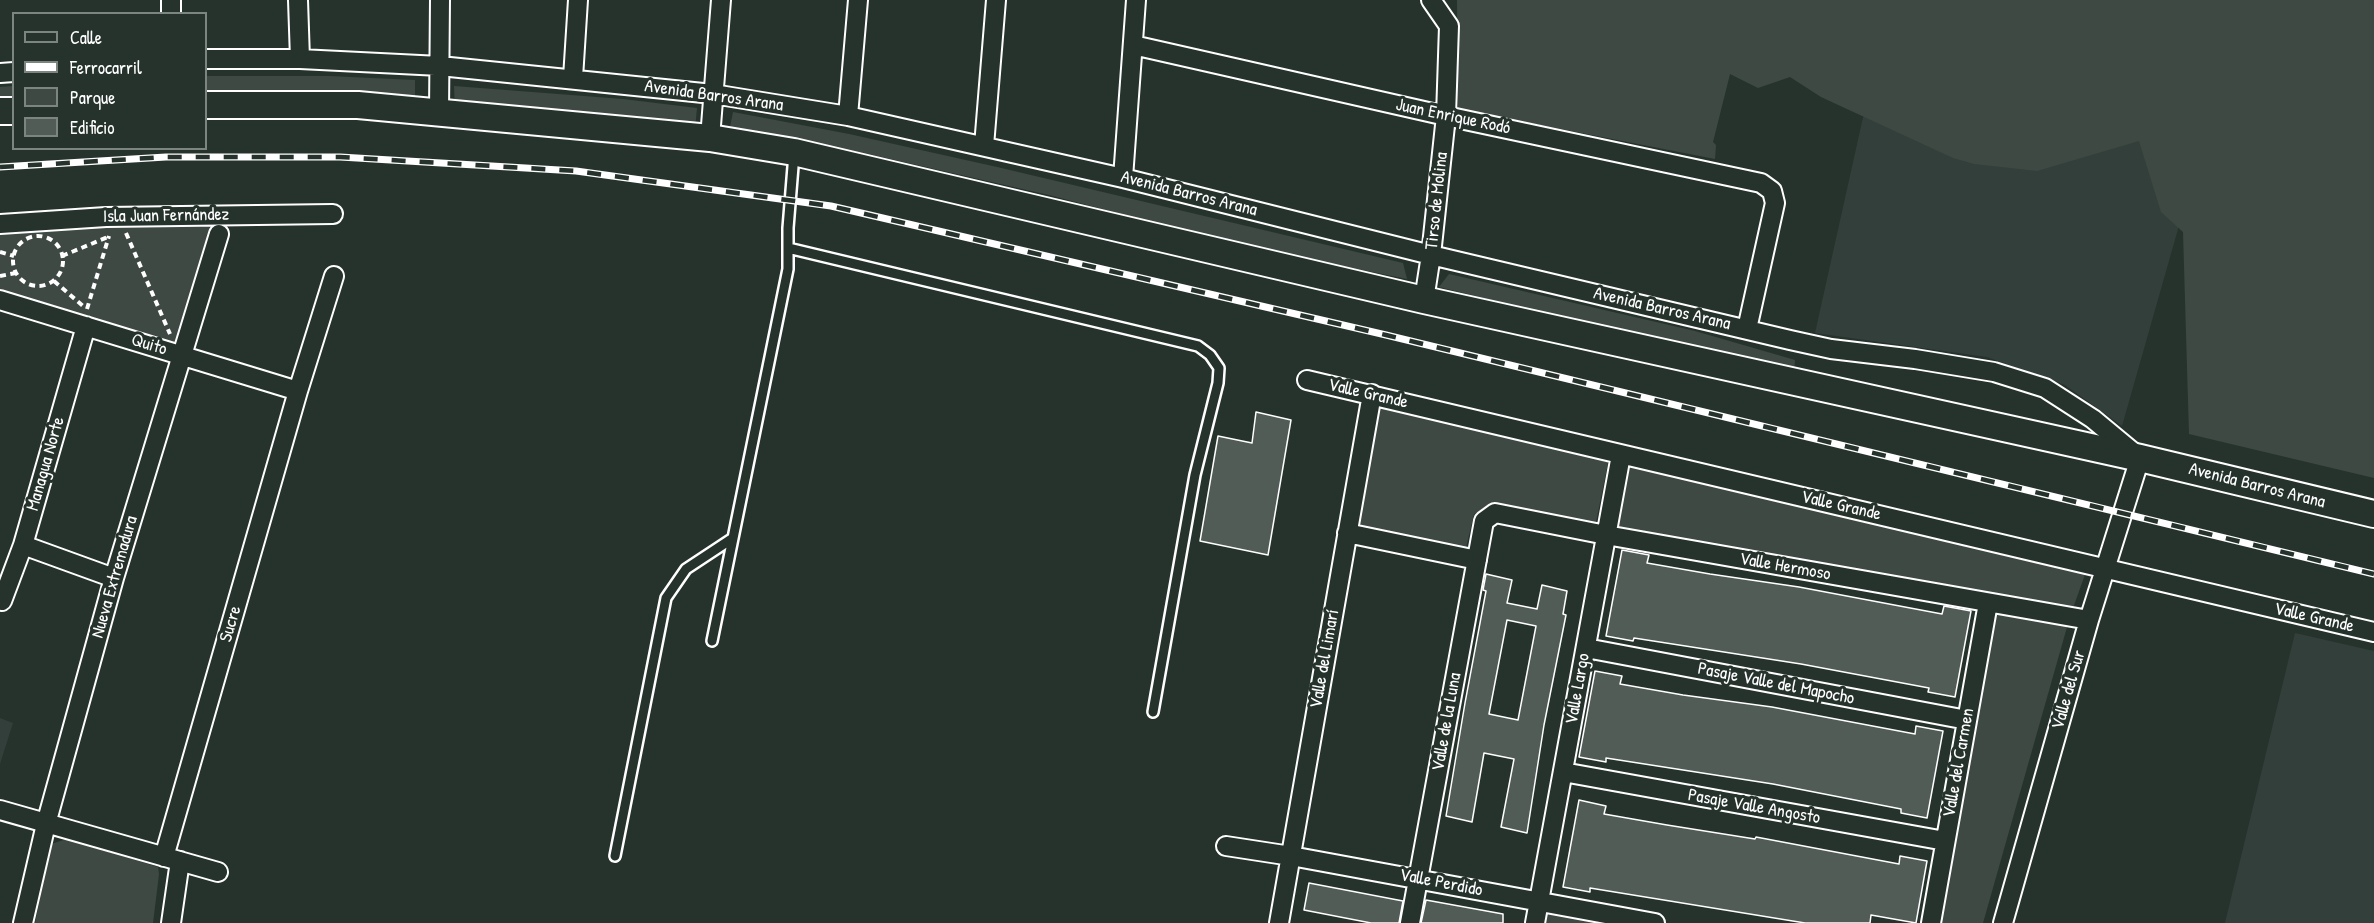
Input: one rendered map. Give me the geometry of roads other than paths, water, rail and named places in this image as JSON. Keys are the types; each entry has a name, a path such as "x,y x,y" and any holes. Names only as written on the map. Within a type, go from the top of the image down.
{"main road":[{"name":"Avenida Barros Arana","path":"207,105 358,105 710,138 794,152 1425,300 2140,458 2374,514"}],"street":[{"path":"298,0 300,59"},
{"path":"439,112 440,0"},
{"path":"573,78 578,0"},
{"path":"710,138 721,0"},
{"path":"848,116 858,0"},
{"path":"984,146 996,0"},
{"path":"1123,178 1136,0"},
{"name":"Tirso de Molina","path":"1425,300 1446,116 1449,26 1431,0"},
{"name":"Juan Enrique Rodó","path":"1133,45 1446,116 1761,183 1772,191 1775,202 1747,329"},
{"name":"Avenida Barros Arana","path":"207,59 300,59 440,66 713,94 848,116 1123,178 1431,255 1831,349 1948,364 2021,379 2045,388 2066,400 2140,458"},
{"name":"Isla Juan Fernández","path":"0,224 114,217 333,214"},
{"name":"Nueva Extremadura","path":"23,923 46,824 114,578 219,234"},
{"name":"Sucre","path":"171,923 172,859 298,391 334,276"},
{"name":"Quito","path":"0,300 87,318 182,355 298,391"},
{"name":"Managua Norte","path":"2,601 22,545 87,318"},
{"name":"Valle Grande","path":"1307,380 2374,632"},
{"name":"Valle del Limarí","path":"1279,923 1372,394"},
{"name":"Valle Largo","path":"1535,923 1621,455"},
{"name":"Valle del Sur","path":"2002,923 2089,620 2140,458"},
{"name":"Valle Hermoso","path":"1484,521 1495,513 1606,535 2089,620"},
{"name":"Valle de la Luna","path":"1410,923 1484,521"},
{"path":"1347,533 1477,560"},
{"path":"22,545 114,578"},
{"name":"Valle del Carmen","path":"1931,923 1988,603"},
{"name":"Pasaje Valle del Mapocho","path":"1586,648 1967,720"},
{"name":"Pasaje Valle Angosto","path":"1563,772 1945,841"},
{"path":"0,810 218,872"},
{"name":"Valle Perdido","path":"1226,846 1655,923"}],"lane":[{"path":"712,641 788,269 794,152"},
{"path":"788,248 1198,346 1210,355 1219,368 1218,383 1195,475 1153,712"},
{"path":"615,856 666,598 686,569 734,538"}],"railway":[{"path":"0,167 166,157 340,157 576,171 831,206 1386,335 2374,574"}]}
